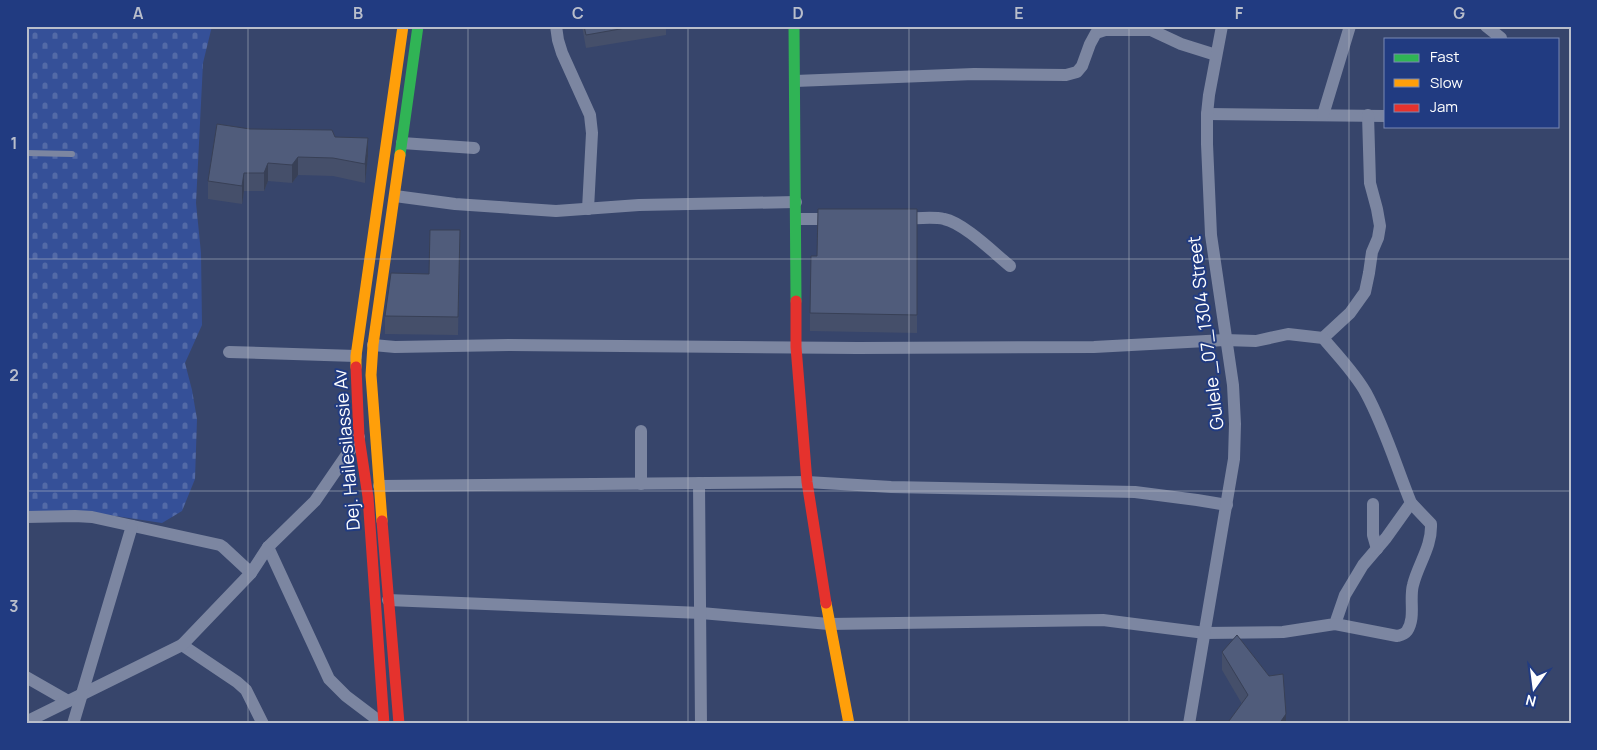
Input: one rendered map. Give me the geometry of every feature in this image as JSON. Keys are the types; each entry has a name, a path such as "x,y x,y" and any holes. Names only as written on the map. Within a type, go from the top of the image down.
{"main road":[{"name":"Dej. Hailesilassie Av","path":"383,724 368,497 359,437 356,356 403,26"},
{"path":"398,724 371,374 373,345 418,26"},
{"path":"794,26 796,81 796,347 808,482 829,624 849,724"}],"street":[{"path":"556,26 562,53 590,115 592,133 588,209"},
{"name":"Gulele _07_1304 Street","path":"1188,724 1234,458 1235,424 1232,385 1211,235 1207,114 1210,84 1222,26"},
{"path":"1323,115 1350,26"},
{"path":"1486,26 1503,34"},
{"path":"796,81 974,74 1066,75 1077,72 1082,66 1096,33 1114,29 1151,30 1181,44 1216,55"},
{"path":"1207,114 1384,116"},
{"path":"1323,338 1350,313 1365,292 1370,273 1372,252 1378,238 1380,226 1370,183 1368,115"},
{"path":"402,143 474,148"},
{"path":"395,196 455,204 556,211 639,205 796,202"},
{"path":"884,219 942,218 951,221 963,228 1010,266"},
{"path":"796,219 845,219"},
{"path":"373,345 395,347 593,345 1094,347 1225,340 1256,341 1288,334 1323,338 1364,391 1384,429 1411,503 1432,524 1432,534 1412,586 1412,617 1407,631 1403,635 1396,636 1335,624 1283,632 1205,633 1103,620 829,624 701,613 388,600"},
{"path":"228,352 356,356"},
{"path":"641,431 641,484"},
{"path":"26,722 82,693 182,646 251,574 268,547 315,501 359,437"},
{"path":"379,486 808,482 891,487 1135,492 1227,505"},
{"path":"699,483 701,724"},
{"path":"1335,624 1345,595 1363,565 1411,503"},
{"path":"1373,504 1373,536 1377,549"},
{"path":"26,517 76,516 166,532 220,545 251,574"},
{"path":"73,724 132,526"},
{"path":"268,547 316,655 329,678 346,696 383,724"},
{"path":"182,646 246,690 263,724"},
{"path":"26,677 68,701"}],"lane":[{"path":"26,153 72,154"}],"green space":[{"path":"26,26 212,26 203,63 196,203 201,253 202,325 185,363 197,419 195,479 182,511 162,523 77,512 26,513"}],"building":[{"path":"584,26 637,26 586,35"},
{"path":"217,124 250,129 332,130 335,137 368,138 365,164 333,158 298,157 292,165 268,163 264,173 244,173 242,186 208,181"},
{"path":"818,209 917,209 917,315 810,313 811,256 817,256"},
{"path":"430,230 460,230 458,317 385,316 391,273 429,274"},
{"path":"1237,635 1269,676 1283,674 1286,714 1279,724 1196,724 1196,721 1229,721 1248,695 1222,652"}],"traffic: fast":[{"path":"400,155 418,26"},
{"path":"794,26 796,301"}],"traffic: slow":[{"path":"356,367 356,356 403,26"},
{"path":"382,521 371,375 373,345 400,155"},
{"path":"826,603 849,724"}],"traffic: jam":[{"path":"796,301 796,347 807,482 826,603"},
{"path":"356,367 359,437 368,497 384,724"},
{"path":"382,521 399,724"}]}
